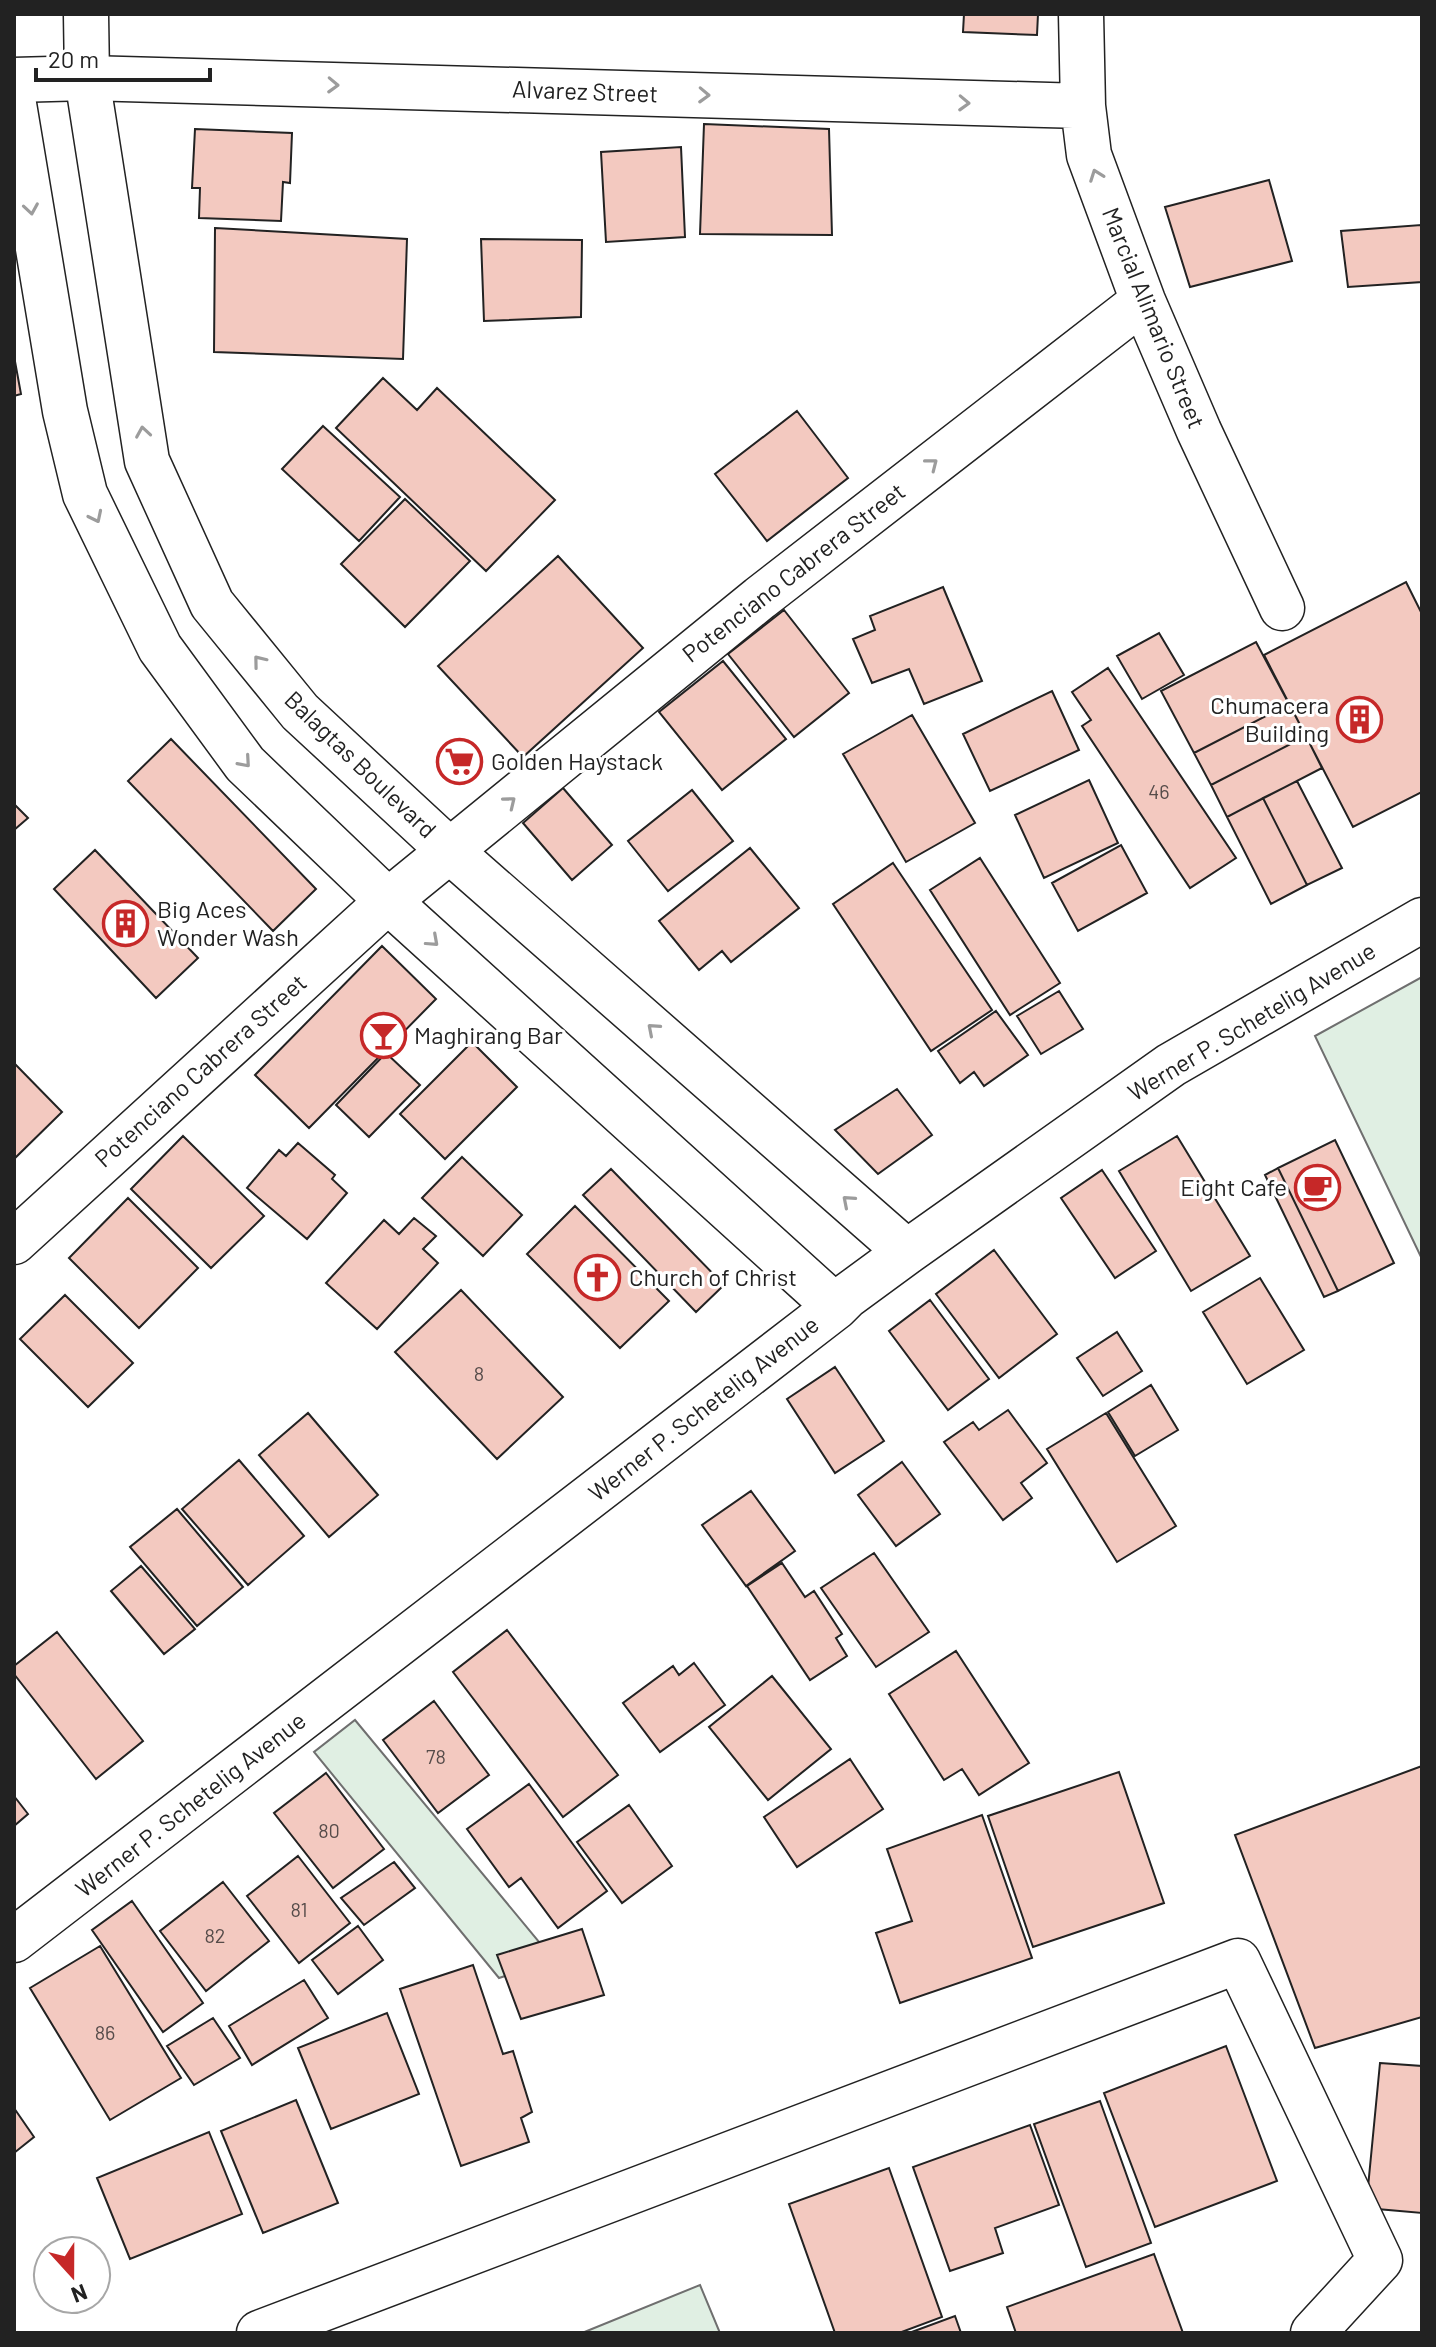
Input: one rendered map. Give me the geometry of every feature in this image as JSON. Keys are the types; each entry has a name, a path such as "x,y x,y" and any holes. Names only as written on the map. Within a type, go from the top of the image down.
{"main road":[{"name":"Balagtas Boulevard","path":"86,14 87,78 147,461 212,604 300,712 450,851 907,1252"},
{"name":"Marcial Alimario Street","path":"1081,14 1083,106 1089,155 1143,301 1199,431 1282,608"},
{"name":"Alvarez Street","path":"14,80 87,78 1083,106"},
{"path":"14,104 65,411 85,494 160,648 245,764 388,901 836,1307"},
{"name":"Potenciano Cabrera Street","path":"14,1242 388,901 760,598 1143,301"},
{"name":"Werner P. Schetelig Avenue","path":"14,1940 907,1252 1171,1065 1422,920"},
{"path":"259,2333 1238,1961 1380,2260 1313,2333"}],"green space":[{"path":"1422,977 1422,1259 1315,1036"},
{"path":"355,1720 554,1960 499,1978 314,1752"},
{"path":"700,2285 720,2333 582,2333"}],"building":[{"path":"964,14 1038,14 1037,35 963,32"},
{"path":"704,124 829,129 832,235 700,234"},
{"path":"195,129 292,133 290,183 283,182 281,221 199,218 200,188 192,188"},
{"path":"681,147 685,237 606,242 601,152"},
{"path":"1269,180 1292,261 1190,287 1165,207"},
{"path":"1421,225 1422,282 1348,287 1341,231"},
{"path":"215,228 407,239 403,359 214,352"},
{"path":"481,239 582,240 581,317 484,321"},
{"path":"14,356 21,394 14,396"},
{"path":"383,378 417,410 437,388 555,500 486,571 336,428"},
{"path":"797,411 848,478 767,541 715,474"},
{"path":"323,426 400,497 359,541 282,469"},
{"path":"405,499 470,561 405,627 341,564"},
{"path":"558,556 643,648 523,757 438,666"},
{"name":"Chumacera Building","path":"1406,582 1422,614 1422,792 1353,827 1264,655"},
{"path":"943,587 982,681 924,704 909,669 872,683 853,639 875,630 870,616"},
{"path":"784,610 849,693 794,737 728,654"},
{"path":"1159,633 1184,675 1142,699 1117,656"},
{"path":"1256,642 1289,704 1194,753 1161,691"},
{"path":"723,661 786,739 722,790 659,712"},
{"path":"1108,668 1236,858 1190,888 1082,726 1091,720 1072,692"},
{"path":"1052,691 1079,750 990,791 963,734"},
{"path":"1289,704 1306,736 1211,785 1194,753"},
{"path":"912,715 975,823 906,862 843,754"},
{"path":"1306,736 1322,768 1227,817 1211,785"},
{"path":"171,739 316,889 273,931 128,781"},
{"path":"1089,780 1118,843 1044,878 1015,815"},
{"path":"1297,781 1342,868 1307,885 1263,798"},
{"path":"563,788 612,845 572,880 523,823"},
{"path":"692,790 733,841 668,891 628,841"},
{"path":"1263,798 1307,885 1271,904 1227,817"},
{"path":"14,804 28,818 14,830"},
{"path":"1121,845 1147,893 1078,931 1052,883"},
{"path":"750,848 799,908 731,962 722,951 699,970 659,921"},
{"name":"Big Aces Wonder Wash","path":"95,850 198,958 156,998 54,889"},
{"path":"980,858 1060,983 1010,1015 930,890"},
{"path":"893,863 992,1010 931,1051 833,904"},
{"path":"382,946 436,999 309,1128 255,1075"},
{"path":"1059,991 1083,1029 1041,1054 1017,1016"},
{"path":"996,1011 1028,1055 984,1086 974,1072 960,1083 938,1051"},
{"path":"472,1042 517,1087 445,1159 400,1114"},
{"path":"386,1053 420,1085 369,1137 336,1105"},
{"path":"14,1063 62,1112 14,1159"},
{"path":"897,1089 932,1135 878,1174 835,1130"},
{"path":"183,1136 264,1216 211,1268 131,1189"},
{"path":"1177,1136 1250,1256 1191,1291 1119,1171"},
{"path":"1335,1140 1394,1263 1338,1291 1278,1168"},
{"path":"298,1143 335,1175 332,1179 347,1193 307,1239 247,1188 279,1150 286,1156"},
{"path":"462,1157 522,1215 483,1256 422,1198"},
{"path":"1278,1168 1338,1291 1324,1297 1265,1175"},
{"path":"611,1169 724,1285 696,1312 583,1195"},
{"path":"1102,1170 1156,1251 1115,1278 1061,1198"},
{"path":"128,1198 198,1268 139,1328 69,1258"},
{"name":"Church of Christ","path":"575,1206 669,1301 620,1348 527,1254"},
{"path":"414,1218 436,1236 423,1249 438,1263 377,1329 326,1283 384,1220 399,1234"},
{"path":"994,1250 1057,1334 999,1378 936,1294"},
{"path":"1260,1278 1304,1350 1247,1384 1203,1312"},
{"path":"461,1290 563,1397 497,1459 395,1352"},
{"path":"65,1295 133,1363 88,1407 20,1339"},
{"path":"930,1300 989,1379 948,1410 889,1331"},
{"path":"1117,1332 1142,1371 1103,1396 1077,1358"},
{"path":"835,1367 884,1441 835,1473 787,1399"},
{"path":"1151,1385 1178,1430 1135,1456 1108,1412"},
{"path":"1008,1410 1047,1463 1021,1483 1032,1498 1003,1520 944,1442 973,1422 979,1430"},
{"path":"308,1413 378,1495 329,1537 259,1455"},
{"path":"1106,1413 1176,1526 1117,1562 1047,1449"},
{"path":"239,1460 304,1536 248,1585 182,1509"},
{"path":"902,1462 940,1514 896,1546 858,1495"},
{"path":"751,1491 795,1551 746,1586 702,1525"},
{"path":"177,1509 243,1587 197,1626 130,1547"},
{"path":"874,1553 929,1632 876,1667 821,1588"},
{"path":"782,1563 805,1597 814,1591 842,1634 836,1638 847,1656 810,1680 747,1586"},
{"path":"141,1566 195,1629 164,1654 111,1591"},
{"path":"507,1630 618,1775 563,1817 453,1672"},
{"path":"57,1632 143,1741 96,1779 14,1674 14,1666"},
{"path":"956,1651 1029,1763 979,1795 962,1769 944,1780 889,1694"},
{"path":"694,1663 725,1705 660,1752 623,1703 673,1666 679,1675"},
{"path":"772,1676 831,1749 768,1800 709,1727"},
{"path":"434,1701 489,1775 438,1813 383,1740"},
{"path":"850,1759 883,1809 797,1867 764,1817"},
{"path":"1422,1766 1422,2017 1315,2048 1235,1835"},
{"path":"1119,1772 1164,1903 1033,1947 988,1816"},
{"path":"326,1773 384,1849 333,1888 274,1813"},
{"path":"529,1784 607,1891 558,1928 521,1878 509,1887 467,1829"},
{"path":"14,1796 28,1814 14,1826"},
{"path":"629,1805 672,1866 622,1903 577,1842"},
{"path":"982,1815 1032,1958 900,2003 876,1933 912,1921 887,1849"},
{"path":"298,1856 350,1923 299,1963 247,1896"},
{"path":"394,1862 415,1888 364,1925 341,1898"},
{"path":"223,1882 269,1941 206,1991 160,1931"},
{"path":"132,1901 203,2003 163,2032 92,1930"},
{"path":"358,1926 383,1960 338,1994 312,1960"},
{"path":"582,1929 604,1995 521,2019 497,1955"},
{"path":"100,1946 181,2078 110,2120 30,1988"},
{"path":"473,1965 503,2054 513,2051 532,2112 521,2118 529,2142 461,2166 400,1989"},
{"path":"304,1980 328,2018 252,2065 229,2026"},
{"path":"387,2013 419,2094 331,2129 298,2048"},
{"path":"213,2018 240,2058 194,2085 167,2046"},
{"path":"1226,2046 1277,2181 1155,2227 1104,2093"},
{"path":"1380,2063 1422,2066 1422,2213 1366,2208"},
{"path":"296,2100 338,2203 263,2233 221,2131"},
{"path":"1100,2101 1151,2243 1086,2267 1034,2124"},
{"path":"14,2108 34,2137 14,2153"},
{"path":"1030,2125 1059,2205 995,2228 1003,2253 950,2271 913,2167"},
{"path":"209,2132 242,2214 130,2259 97,2178"},
{"path":"889,2168 942,2317 899,2333 835,2333 789,2204"},
{"path":"1154,2254 1183,2333 1016,2333 1007,2307"},
{"path":"955,2316 961,2333 909,2333"}],"place":[{"name":"Chumacera Building","path":"1360,720"},
{"name":"Golden Haystack","path":"460,762"},
{"name":"Big Aces Wonder Wash","path":"126,924"},
{"name":"Maghirang Bar","path":"383,1036"},
{"name":"Eight Cafe","path":"1318,1188"},
{"name":"Church of Christ","path":"598,1278"}]}
